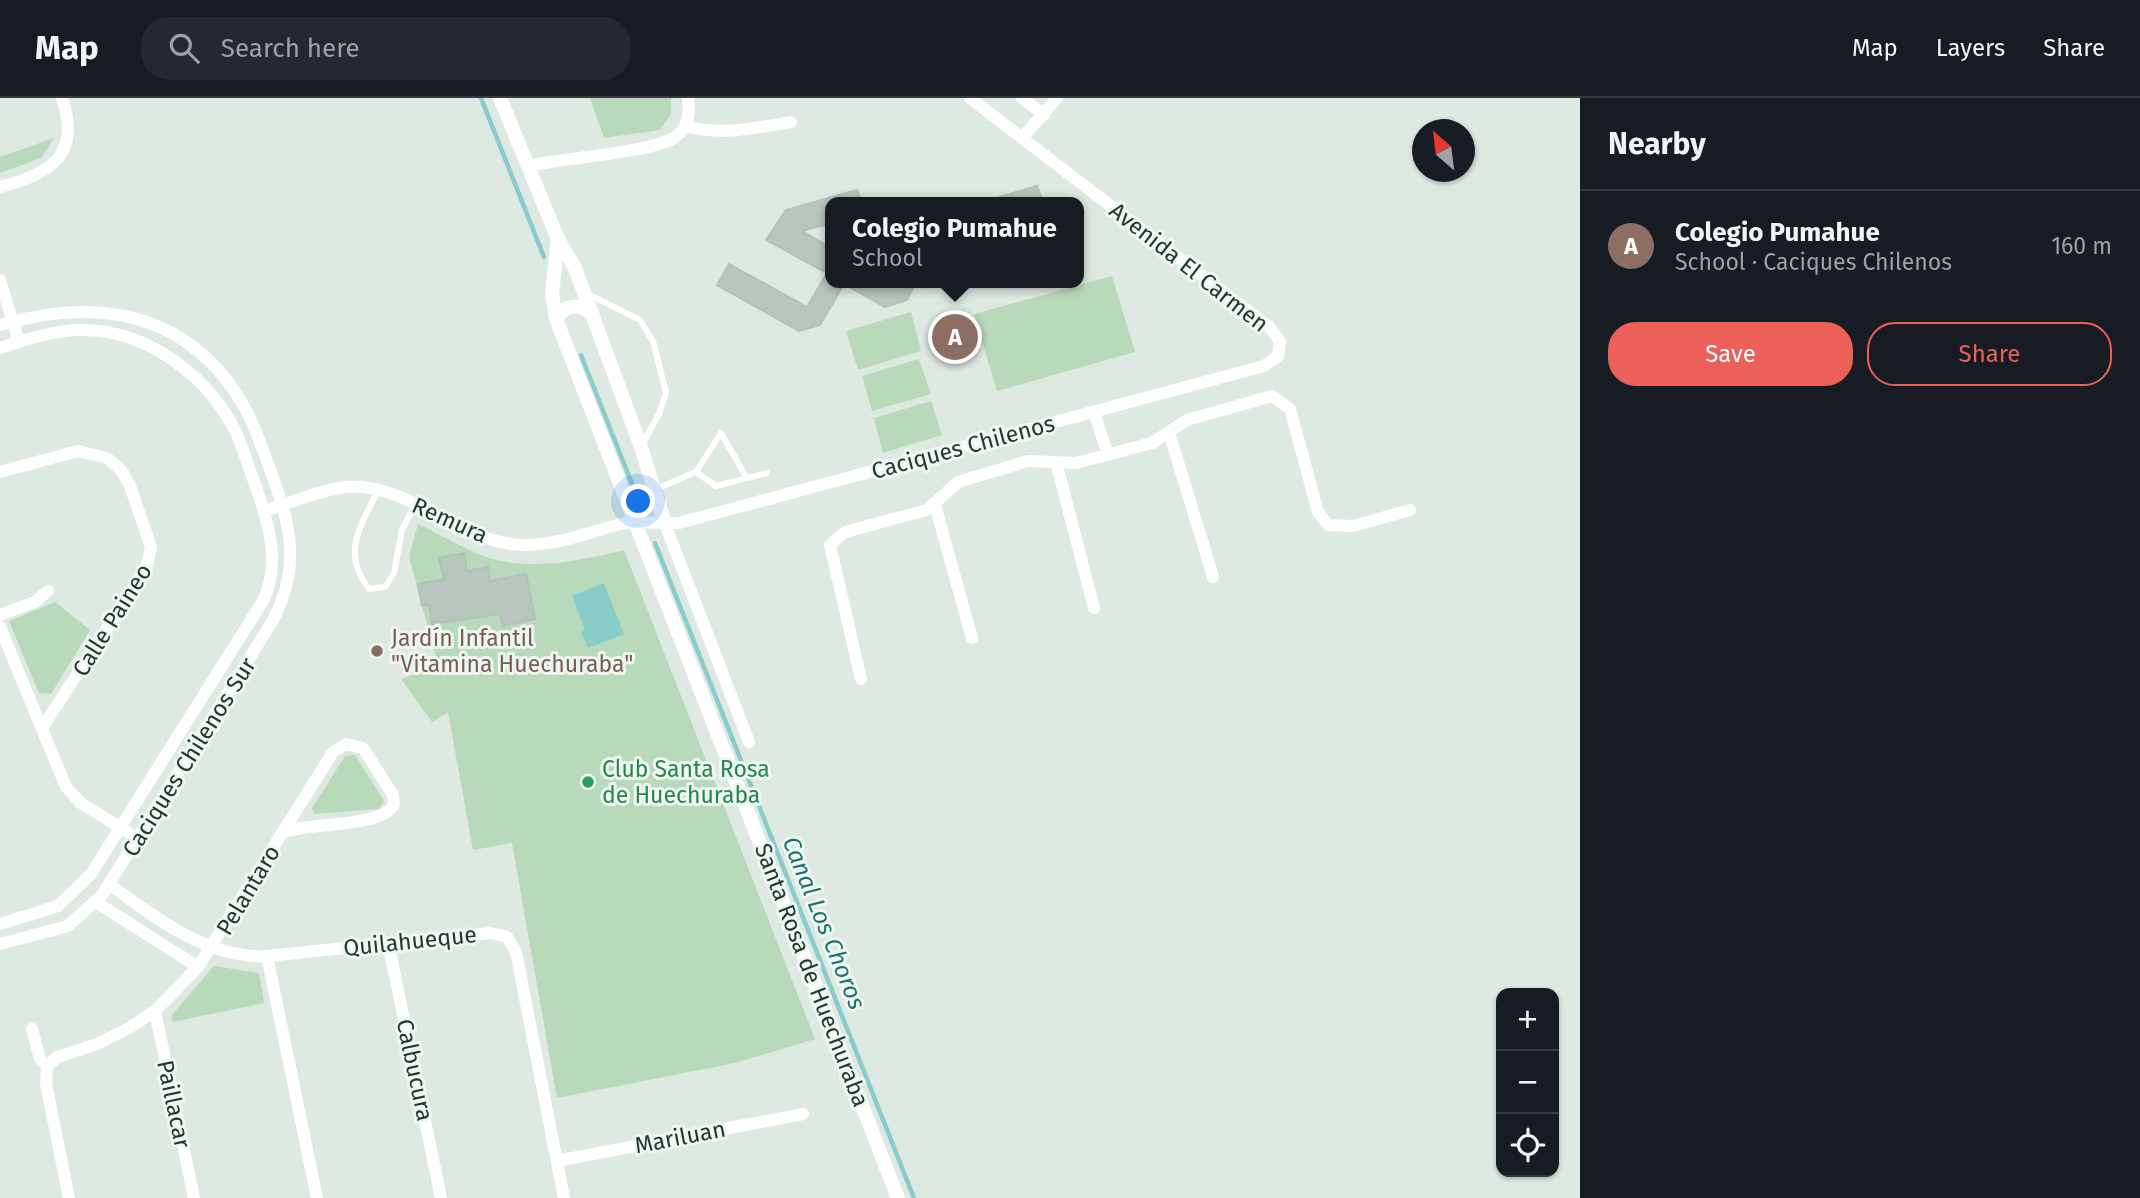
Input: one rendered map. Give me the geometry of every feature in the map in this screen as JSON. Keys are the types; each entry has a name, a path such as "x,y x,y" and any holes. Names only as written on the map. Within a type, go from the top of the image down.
{"street":[{"path":"0,187 40,175 61,155 68,127 62,98"},
{"name":"Santa Rosa de Huechuraba","path":"500,98 558,240 572,261 584,292 641,447 665,524 749,742"},
{"path":"527,166 656,146 677,136 685,126 690,113 688,98"},
{"name":"Avenida El Carmen","path":"970,98 1269,327 1280,341 1281,349"},
{"path":"1022,98 1044,115"},
{"path":"1022,138 1057,98"},
{"path":"685,126 704,131 730,132 791,122"},
{"name":"Santa Rosa de Huechuraba","path":"558,240 552,294 556,319 898,1198"},
{"path":"0,281 6,323 19,342"},
{"path":"556,319 563,310 573,306 586,309 593,316"},
{"name":"Caciques Chilenos Sur","path":"0,944 61,929 96,902 110,885 285,597 292,556 283,505 254,426 223,377 180,339 113,312 77,310 6,323"},
{"name":"Caciques Chilenos Sur","path":"0,348 76,330 116,334 169,357 207,390 236,433 264,511 273,558 268,591 122,830 91,874 65,901 39,914 0,923"},
{"name":"Caciques Chilenos","path":"637,523 679,523 1094,412 1264,366 1272,363 1281,349"},
{"path":"207,390 223,377"},
{"path":"861,679 830,545 845,532 919,514 935,505 947,489 958,482 1028,461 1076,463 1108,455 1152,443 1187,420 1261,397 1279,398 1290,408 1322,520 1336,527 1353,526 1410,510"},
{"path":"1094,412 1108,455"},
{"path":"1169,432 1213,577"},
{"name":"Calle Paineo","path":"0,471 78,451 107,458 127,478 151,547 146,569 42,729"},
{"path":"1056,463 1094,608"},
{"name":"Remura","path":"264,511 344,488 378,491 415,505 484,538 522,545 558,542 637,523"},
{"path":"935,505 972,638"},
{"path":"0,615 35,602 48,591"},
{"path":"0,627 70,793 139,839"},
{"name":"Pelantaro","path":"212,948 283,832 337,748 351,744 363,748 393,795 394,804 390,811 377,818 301,826 283,832"},
{"name":"Quilahueque","path":"110,885 212,948 241,956 267,956 491,933 510,940 516,952 564,1198"},
{"path":"96,902 198,967"},
{"name":"Calbucura","path":"388,942 441,1198"},
{"path":"69,1198 46,1084 47,1066 57,1057 112,1037 155,1011 198,967 212,948"},
{"path":"267,956 317,1198"},
{"name":"Paillacar","path":"155,1011 194,1198"},
{"path":"32,1029 40,1059 47,1066"},
{"name":"Mariluan","path":"557,1161 803,1114"}],"lane":[{"path":"584,292 640,320 653,341 666,393 659,414 641,447"},
{"path":"654,489 696,471 721,433 746,477"},
{"path":"696,471 716,486 767,472"},
{"path":"378,491 365,517 353,553 358,576 369,589 385,587 394,573 402,530 415,505"}],"green space":[{"path":"590,98 671,98 671,114 660,130 604,138"},
{"path":"54,138 41,158 0,173 0,157"},
{"path":"1112,276 1135,352 997,391 974,314 1068,288 1084,288 1084,284"},
{"path":"911,312 921,351 858,370 846,331"},
{"path":"919,359 931,394 872,411 862,376"},
{"path":"931,401 942,435 883,453 874,418"},
{"name":"Club Santa Rosa de Huechuraba","path":"418,524 477,553 513,563 545,564 624,550 815,1039 735,1063 557,1098 512,843 473,850 448,712 432,722 401,679 438,665 409,557"},
{"path":"55,602 90,630 51,694 39,693 9,621"},
{"path":"355,755 384,801 379,809 314,814 312,808 345,756"},
{"path":"214,966 259,973 264,1003 172,1022 172,1015"}],"water":[{"path":"604,583 624,634 588,648 581,632 585,630 572,596"}],"building":[{"path":"1037,186 1041,197 1000,197"},
{"path":"857,190 860,197 832,197"},
{"path":"825,199 825,225 802,231 825,244 825,272 766,240 786,210"},
{"path":"729,264 807,307 825,276 825,288 842,288 820,325 799,331 717,285"},
{"path":"851,288 913,288 907,300 885,307"},
{"path":"464,553 467,571 488,567 490,581 526,574 535,619 503,626 500,614 432,624 429,605 422,606 418,584 444,579 439,558"}],"waterway":[{"name":"Canal Los Choros","path":"481,98 544,257"},
{"name":"Canal Los Choros","path":"581,355 638,499"},
{"name":"Canal Los Choros","path":"655,543 914,1198"}],"place":[{"name":"Colegio Pumahue","path":"955,337"},
{"name":"Jardín Infantil \"Vitamina Huechuraba\"","path":"377,651"},
{"name":"Club Santa Rosa de Huechuraba","path":"588,782"}]}
